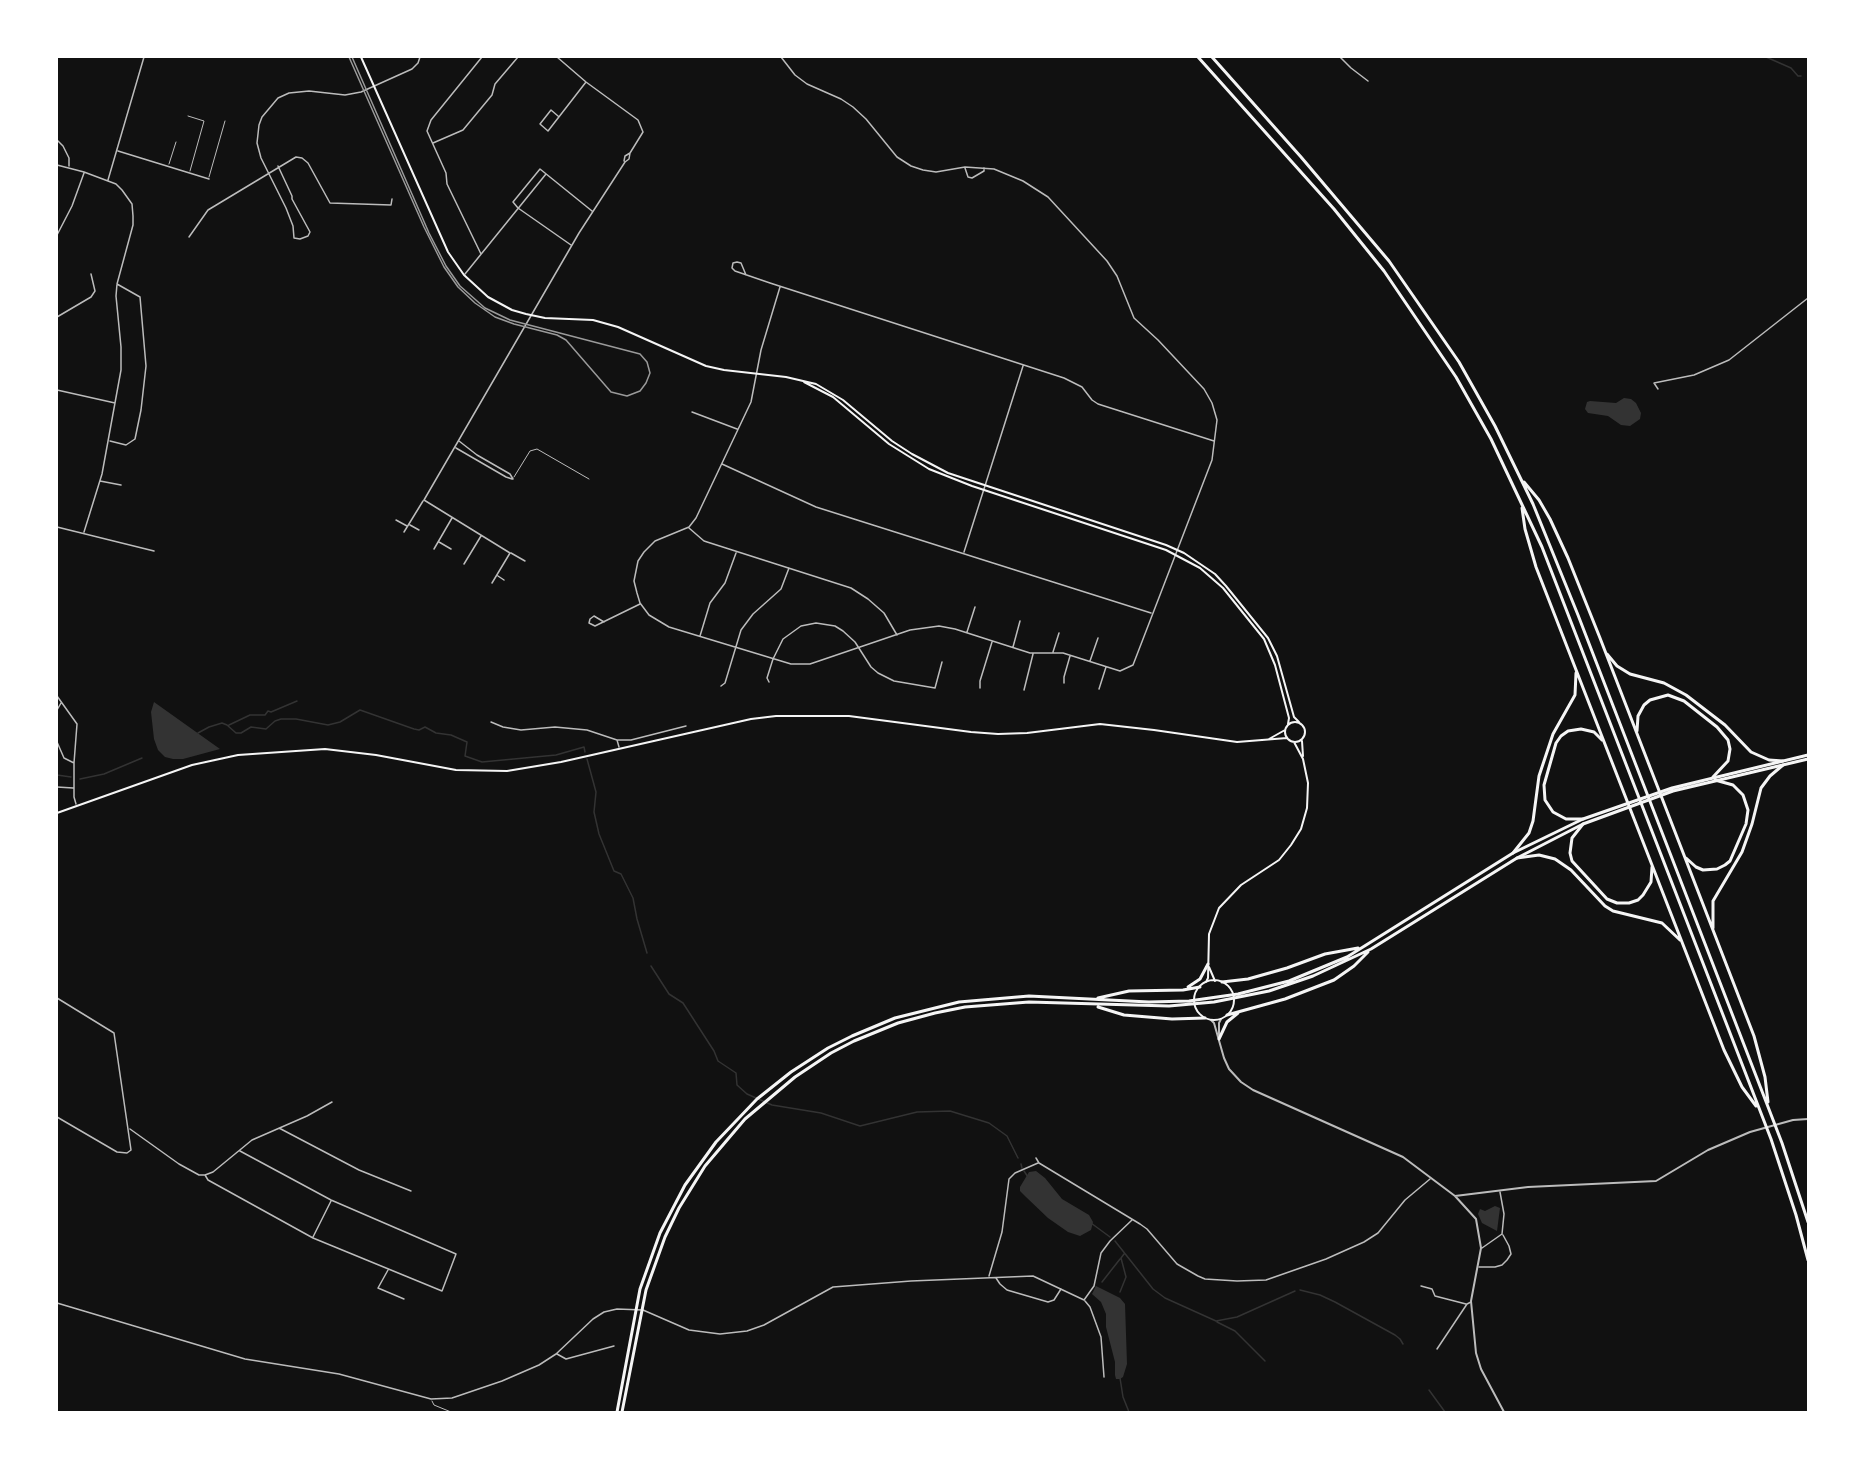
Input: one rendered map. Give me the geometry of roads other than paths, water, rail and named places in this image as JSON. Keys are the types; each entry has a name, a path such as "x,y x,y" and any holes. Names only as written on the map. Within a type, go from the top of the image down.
{"highway":[{"path":"1198,57 1334,209 1384,272 1430,335 1491,439 1542,547 1760,1111 1785,1177 1808,1260"},
{"path":"1212,57 1389,261 1459,362 1495,426 1520,477 1578,615 1790,1163 1808,1222"},
{"path":"1520,477 1539,500 1568,558 1754,1036 1766,1077 1768,1107"},
{"path":"1522,503 1525,529 1536,567 1724,1050 1742,1087 1760,1111"},
{"path":"1604,650 1623,670 1639,677 1664,683 1686,694 1725,725 1751,752 1783,763"},
{"path":"1513,853 1529,833 1533,820 1536,790 1550,743 1575,695 1576,668"},
{"path":"1637,735 1638,716 1650,700 1668,695 1684,701 1717,727 1728,740 1730,749 1728,761 1714,779"},
{"path":"1583,821 1566,819 1548,807 1543,792 1551,757 1561,736 1576,729 1594,732 1606,744"},
{"path":"617,1412 631,1328 649,1261 660,1233 685,1185 716,1142 741,1114 774,1085 810,1059 852,1036 905,1015 959,1002 1005,997 1167,1002 1213,999 1268,987 1311,973 1363,947 1513,853 1583,821 1672,789 1808,757"},
{"path":"1713,933 1713,901 1742,852 1761,788 1783,763"},
{"path":"1683,855 1690,863 1703,870 1718,869 1730,861 1746,824 1748,810 1743,795 1733,785 1714,779"},
{"path":"622,1412 638,1322 653,1266 679,1208 698,1176 745,1119 777,1090 812,1064 854,1041 909,1020 965,1007 1029,1002 1169,1006 1239,998 1269,991 1313,976 1371,949 1517,858 1583,821"},
{"path":"1583,821 1572,838 1570,853 1572,861 1607,899 1617,903 1638,900 1651,882 1652,866"},
{"path":"1517,858 1539,855 1555,859 1571,870 1612,911 1662,923 1683,944"},
{"path":"1222,982 1248,979 1338,951 1363,947"},
{"path":"1227,1015 1285,999 1334,980 1354,966 1371,949"},
{"path":"1183,990 1200,979 1208,964"},
{"path":"1093,999 1129,991 1199,988"},
{"path":"1094,1005 1124,1015 1172,1019 1205,1018"},
{"path":"1219,1039 1227,1022 1239,1012"}],"main road":[{"path":"361,57 448,252 464,275 479,290 512,310 532,316 604,322 706,366 802,381 826,388 892,441 922,460 984,488"},
{"path":"802,381 833,398 889,444 914,461 939,473 1176,551 1215,574 1268,638 1277,656 1292,712 1305,730 1302,740 1308,793 1307,808 1301,829 1279,860 1234,891 1219,908 1209,934 1206,982"},
{"path":"856,417 860,413"},
{"path":"1176,551 1214,579 1264,639 1275,664 1289,718 1285,730 1266,740"},
{"path":"57,813 76,804 192,765 238,755 325,749 376,754 456,771 507,771 535,767 751,719 814,715 849,716 971,732 1027,733 1100,724 1237,742 1287,738 1294,742 1303,759"},
{"path":"1288,724 1299,722"},
{"path":"1285,730 1287,738"},
{"path":"1294,742 1302,740"},
{"path":"1208,964 1215,981"},
{"path":"1206,982 1222,982 1227,986 1233,998 1231,1010 1221,1019 1205,1018 1194,1003 1199,988 1206,982"}],"street":[{"path":"107,180 144,57"},
{"path":"278,166 310,232 308,236 300,239 294,238 286,208 261,158 257,144 257,132 262,117 278,98 289,93 356,94 412,69 420,57"},
{"path":"481,254 447,184 446,173 427,131 431,120 482,57"},
{"path":"432,143 463,130 492,95 495,84 518,57"},
{"path":"404,532 456,448 572,246 629,159 630,153 643,132 638,120 586,82 557,57"},
{"path":"780,286 761,350 753,396 696,518 689,527 655,541 638,561 634,581 640,603 649,615 657,621 700,636 791,663 810,664 897,635 931,627 955,629 1033,653 1071,655 1120,671 1133,665 1212,460 1217,420 1212,403 1204,389 1134,318 1117,276 1107,261 1048,197 1023,181 994,169 964,167 936,172 923,170 904,162 897,158 866,119 853,107 807,84 795,75 781,57"},
{"path":"1340,57 1368,81"},
{"path":"558,116 551,110 540,124 548,131 586,82"},
{"path":"57,140 69,158 69,167"},
{"path":"117,150 208,179"},
{"path":"625,162 625,156 630,153"},
{"path":"189,237 208,210 296,157 308,163 330,203 391,205 392,199"},
{"path":"57,165 107,180 122,189 132,204 133,216 133,225 117,284 116,296 121,370 100,481 84,532"},
{"path":"964,167 968,177 972,178 984,171 984,168"},
{"path":"572,246 518,208 513,202 540,169 593,211"},
{"path":"57,235 72,206 84,172"},
{"path":"464,275 546,174"},
{"path":"746,274 741,263 737,261 734,263 732,268 735,271 1075,382 1098,404 1215,441"},
{"path":"57,316 90,297 95,291 91,274"},
{"path":"109,441 126,445 133,441 141,410 146,366 140,297 117,284"},
{"path":"1658,388 1654,383 1694,375 1729,360 1808,298"},
{"path":"964,552 1023,365"},
{"path":"57,390 115,403"},
{"path":"692,412 738,429"},
{"path":"458,441 510,474 513,479"},
{"path":"456,448 513,479"},
{"path":"722,464 816,507 964,552 1152,614"},
{"path":"100,481 121,484"},
{"path":"424,500 525,561"},
{"path":"434,549 453,517"},
{"path":"396,520 419,530"},
{"path":"57,527 84,532 154,552"},
{"path":"689,527 704,541 851,588 884,613 897,635"},
{"path":"464,564 482,535"},
{"path":"439,542 451,549"},
{"path":"492,583 510,552"},
{"path":"700,636 710,603 725,583 736,552"},
{"path":"721,686 725,682 741,630 753,614 781,589 789,568"},
{"path":"497,575 504,580"},
{"path":"604,621 594,616 589,623 595,626 640,603"},
{"path":"967,633 975,607"},
{"path":"1012,648 1020,621"},
{"path":"769,682 767,678 772,659 779,644 786,635 808,624 835,626 849,636 871,667 894,681 935,688 942,662"},
{"path":"1052,653 1059,633"},
{"path":"1090,662 1098,638"},
{"path":"980,688 992,641"},
{"path":"1024,690 1033,653"},
{"path":"1064,683 1071,655"},
{"path":"1099,689 1106,666"},
{"path":"57,696 77,724 74,763 76,804"},
{"path":"57,710 62,702"},
{"path":"490,722 521,730 555,727 587,730 617,740 631,740 686,726"},
{"path":"617,740 619,748"},
{"path":"57,742 64,758 74,763"},
{"path":"57,787 74,788"},
{"path":"57,998 114,1033 131,1150 127,1153 117,1152 57,1117"},
{"path":"1219,1039 1221,1019"},
{"path":"1211,1020 1229,1069 1241,1082 1253,1090 1403,1157 1455,1196 1476,1219 1481,1248 1471,1302 1476,1353 1481,1369 1504,1412"},
{"path":"129,1129 199,1176 213,1172 252,1140 307,1116 332,1102"},
{"path":"1455,1196 1464,1193 1528,1187 1656,1181 1708,1150 1750,1132 1792,1120 1808,1119"},
{"path":"279,1128 359,1170 411,1191"},
{"path":"205,1175 208,1180 313,1238 442,1292 456,1254 331,1200 240,1150"},
{"path":"1036,1158 1039,1163 1147,1229 1178,1264 1205,1279 1266,1280 1345,1251 1378,1233 1406,1200 1430,1178"},
{"path":"989,1277 1002,1232 1009,1179 1015,1173 1039,1163"},
{"path":"1478,1267 1502,1265 1510,1254 1502,1234 1504,1214 1500,1191"},
{"path":"313,1238 331,1200"},
{"path":"1084,1300 1094,1286 1101,1253 1132,1220"},
{"path":"1481,1248 1502,1234"},
{"path":"389,1269 378,1288 404,1299"},
{"path":"57,1303 245,1359 339,1374 431,1399 465,1395 539,1365 556,1354 593,1318 604,1312 634,1308 652,1313 689,1330 711,1334 734,1334 764,1325 833,1287 1033,1276 1084,1300 1090,1307 1101,1337 1104,1377"},
{"path":"996,1277 1007,1290 1048,1302 1054,1300 1061,1288"},
{"path":"1421,1286 1432,1289 1435,1296 1467,1304"},
{"path":"1437,1349 1467,1304 1471,1302"},
{"path":"556,1354 566,1359 614,1346"}],"lane":[{"path":"188,116 204,121 189,173"},
{"path":"208,179 225,121"},
{"path":"168,166 176,142"},
{"path":"513,479 530,452 537,449 589,479"},
{"path":"431,1399 434,1405 451,1412"}],"waterway":[{"path":"1766,57 1791,68 1798,76 1801,76"},
{"path":"229,725 250,715 265,715 268,711 271,712 297,701"},
{"path":"198,733 222,723 236,733 241,733 251,727 266,729 281,719 296,719 328,725 340,722 360,710 414,729 419,730 425,727 436,733 451,735 467,742 465,756 482,762 556,755 584,747 585,752"},
{"path":"80,779 104,774 142,758"},
{"path":"587,759 596,792 594,812 599,834 614,871 621,874 633,898 647,953"},
{"path":"57,775 71,777"},
{"path":"651,966 669,994 683,1003 718,1061 736,1073 737,1085 747,1094 772,1105 821,1113 860,1126 917,1112 950,1111 989,1123 1007,1136 1018,1158"},
{"path":"1021,1164 1022,1168"},
{"path":"1024,1171 1028,1177"},
{"path":"1091,1223 1110,1237"},
{"path":"1115,1241 1153,1289 1165,1298 1216,1321 1237,1317 1295,1291"},
{"path":"1120,1292 1126,1277 1121,1258 1124,1254"},
{"path":"1102,1282 1120,1259"},
{"path":"1300,1290 1335,1302 1395,1335 1403,1344"},
{"path":"1217,1322 1235,1331 1265,1361"},
{"path":"1120,1378 1123,1397 1129,1412"},
{"path":"1429,1390 1445,1412"}],"tram line":[{"path":"349,57 424,227 444,267 458,287 495,317 557,335 566,340 611,392 627,396 640,391 650,373 647,362 640,354 510,320 485,308 460,286 446,266 429,233 352,57"}]}
